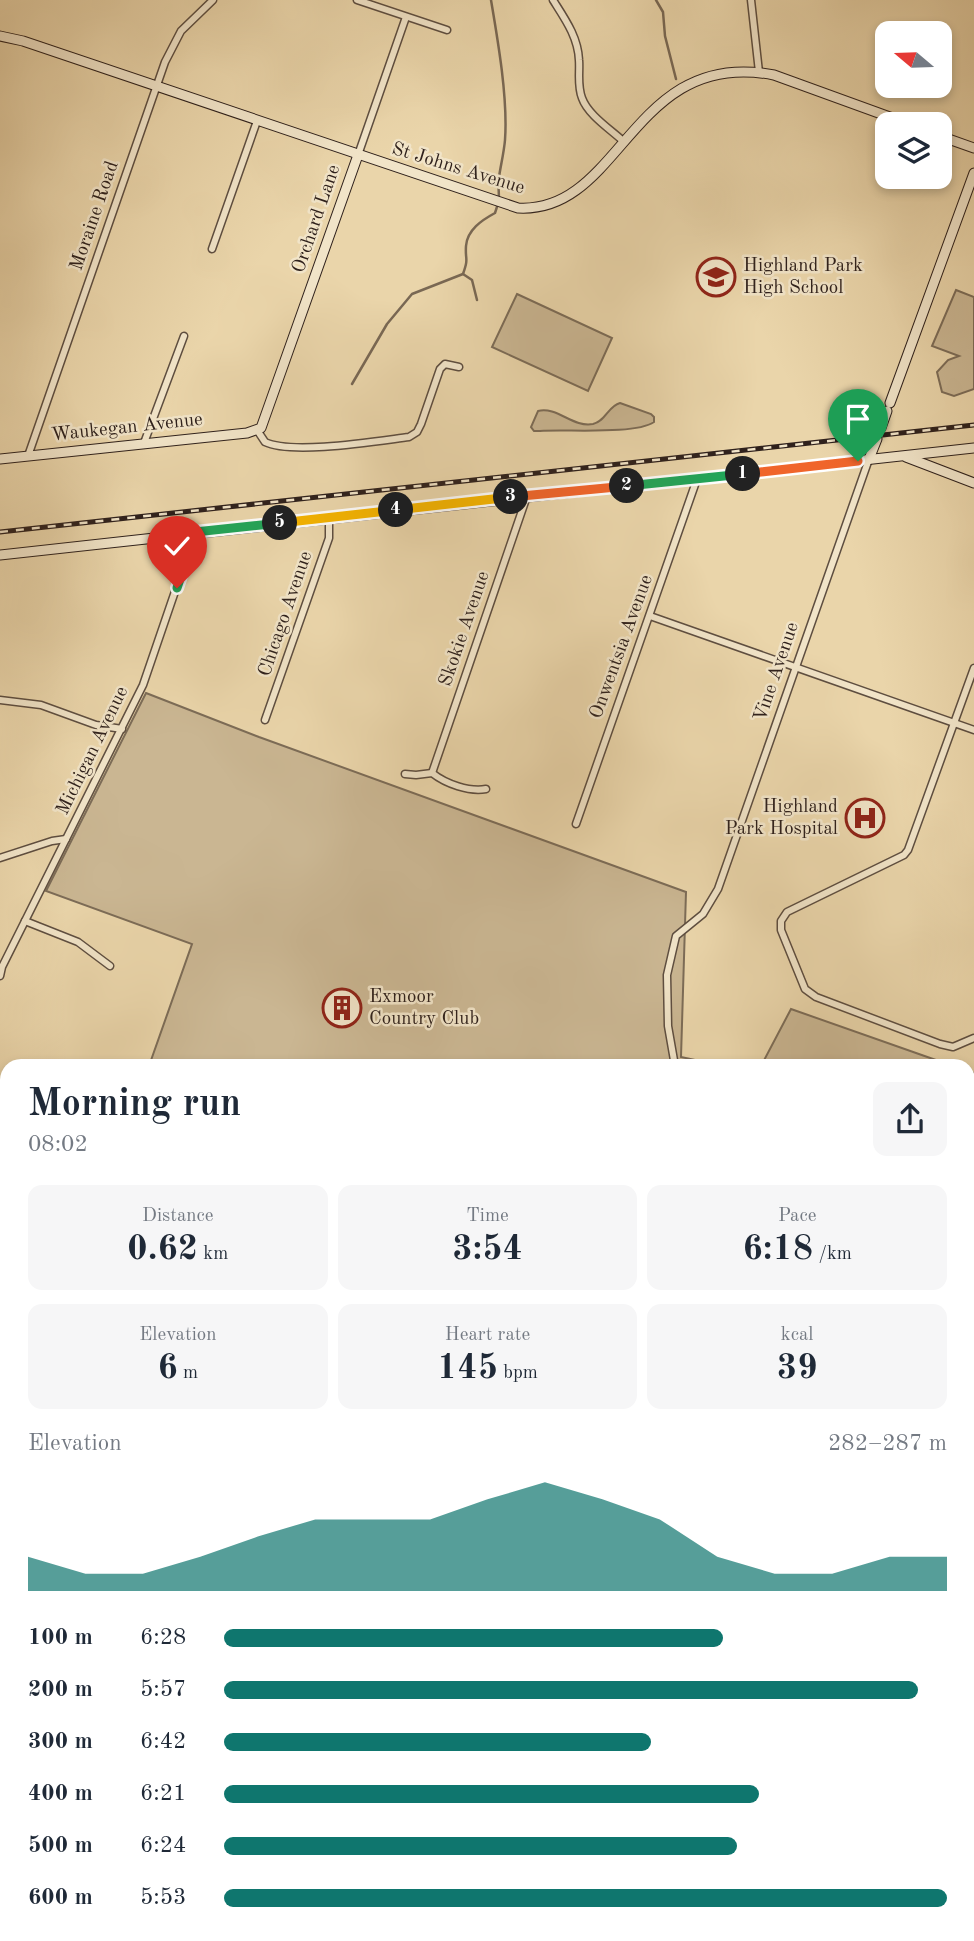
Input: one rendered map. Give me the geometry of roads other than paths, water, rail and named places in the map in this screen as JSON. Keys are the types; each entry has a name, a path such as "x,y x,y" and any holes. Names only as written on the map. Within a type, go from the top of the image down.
{"street":[{"name":"Moraine Road","path":"28,456 168,54 181,31 213,0"},
{"path":"357,0 447,30"},
{"path":"553,0 574,37 578,51 582,99 623,141"},
{"path":"751,0 759,72"},
{"name":"Orchard Lane","path":"257,430 263,426 406,17"},
{"name":"St Johns Avenue","path":"0,36 23,41 506,205 530,209 542,208 564,200 586,182 661,102 695,80 732,72 759,72 789,80 876,112"},
{"path":"212,248 257,121"},
{"path":"952,140 974,148"},
{"path":"881,428 974,173"},
{"path":"144,443 184,336"},
{"path":"257,430 265,442 283,447 328,446 409,437 417,432 440,369 445,364 459,367"},
{"name":"Waukegan Avenue","path":"0,459 257,430"},
{"name":"Vine Avenue","path":"674,1059 668,1026 667,975 676,936 703,914 718,889 877,439"},
{"path":"0,555 974,448"},
{"path":"904,456 974,483"},
{"name":"Onwentsia Avenue","path":"576,824 697,479"},
{"name":"Skokie Avenue","path":"432,773 527,496"},
{"name":"Chicago Avenue","path":"265,720 329,538 329,517"},
{"name":"Michigan Avenue","path":"0,976 1,966 143,685 195,532"},
{"path":"650,616 974,730"},
{"path":"974,667 908,850 904,855 787,912 781,921 781,930 805,989 816,997 940,1044 953,1046 974,1038"},
{"path":"0,700 41,705 96,725 122,729"},
{"path":"405,774 432,773 446,782 475,791 486,789"},
{"path":"0,858 66,839"},
{"path":"25,921 78,942 110,966"}],"waterway":[{"path":"352,384 387,324 412,294 463,274 469,235 480,222 495,213 499,198 506,124 502,70 491,0"},
{"path":"656,0 663,12 665,36 676,79"},
{"path":"463,274 472,280 477,300"}],"railway":[{"path":"0,532 974,425"}],"place":[{"name":"Highland Park High School","path":"716,277"},
{"name":"Highland Park Hospital","path":"865,818"},
{"name":"Exmoor Country Club","path":"342,1008"}]}
